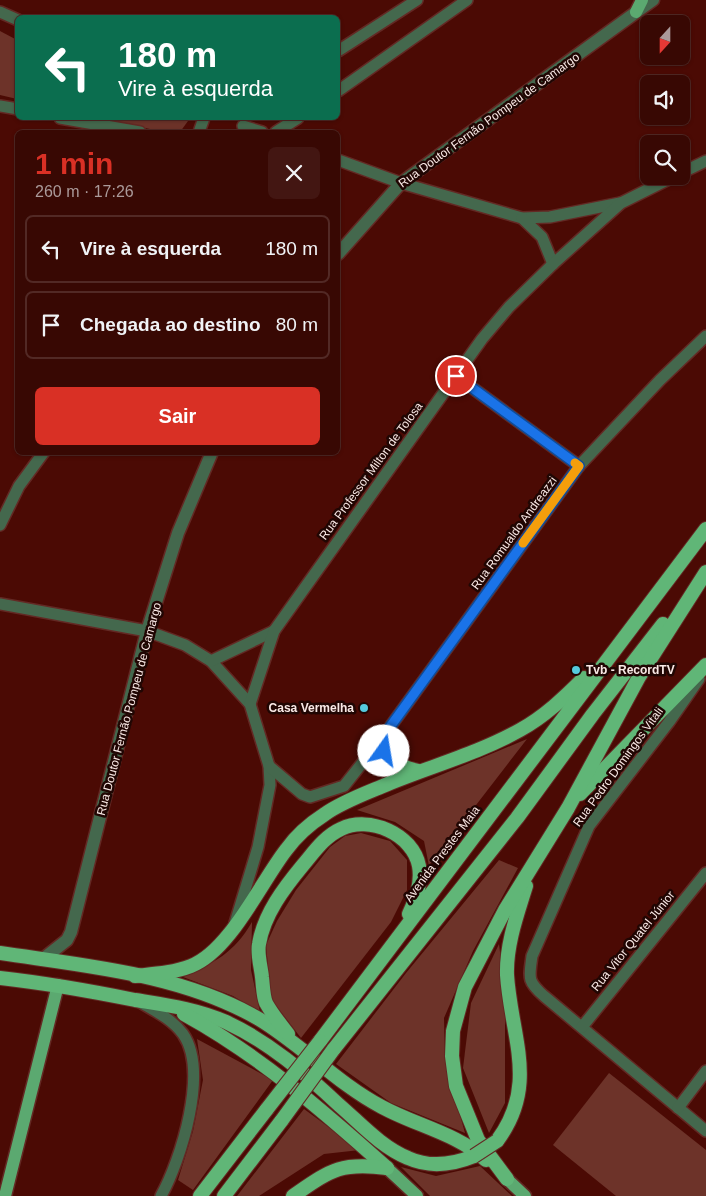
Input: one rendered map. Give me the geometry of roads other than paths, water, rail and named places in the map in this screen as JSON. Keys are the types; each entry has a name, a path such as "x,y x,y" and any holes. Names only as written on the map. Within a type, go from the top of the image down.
{"highway":[{"name":"Avenida Prestes Maia","path":"200,1196 320,1042 706,529"},
{"path":"507,1179 478,1140 456,1086 452,1056 453,1031 465,986 505,910 568,808 639,677 706,571"},
{"path":"224,1196 333,1050 517,818 593,714 706,571"},
{"path":"135,976 170,973 193,966 208,956 234,927 286,849 303,831 325,813 418,771 495,743 522,730 571,692 623,638"},
{"path":"568,808 706,666"},
{"path":"382,738 384,751 390,760 398,766 418,771"},
{"path":"298,1046 265,1002 258,945 266,916 292,878 332,834 352,825 365,824 392,833 410,846 419,864 420,876 417,894 403,930"},
{"path":"0,978 58,985 165,1004 191,1010 225,1022 257,1038 283,1056 379,1140 407,1158 426,1164 446,1165 474,1156 496,1141 511,1120 518,1101 519,1061 507,976 508,950 532,866"},
{"path":"0,953 43,959 179,986 238,1008 272,1028 381,1107 454,1138 475,1150 507,1179"},
{"path":"165,1004 263,1063 387,1168"},
{"path":"294,1196 331,1170 348,1165 387,1168"}],"main road":[{"path":"636,12 642,0"},
{"path":"6,1196 58,985"},
{"path":"387,1168 417,1196"},
{"path":"507,1179 525,1196"}],"street":[{"path":"340,50 416,0"},
{"path":"340,90 467,0"},
{"name":"Rua Doutor Fernão Pompeu de Camargo","path":"340,252 401,183 653,0"},
{"path":"0,12 15,19"},
{"path":"0,106 15,109"},
{"path":"71,120 129,130"},
{"path":"279,130 295,120"},
{"path":"242,125 256,130"},
{"path":"340,161 401,183 522,218 550,217 621,203"},
{"path":"690,169 706,161"},
{"name":"Rua Professor Milton de Tolosa","path":"250,704 274,631 482,339 509,307 553,264 621,203 657,185"},
{"path":"522,218 542,237 553,264"},
{"name":"Rua Romualdo Andreazzi","path":"269,766 302,794 310,797 344,786 382,738 579,466 660,380 706,336"},
{"path":"456,376 579,466"},
{"path":"0,524 19,486 42,455"},
{"name":"Rua Doutor Fernão Pompeu de Camargo","path":"43,959 61,945 71,932 147,631 178,533 211,455"},
{"path":"0,604 147,631 185,645 211,661 250,704 269,766 268,803 258,847 234,927"},
{"name":"Rua Professor Milton de Tolosa","path":"211,661 274,631"},
{"name":"Rua Pedro Domingos Vitali","path":"706,666 669,722 589,826 532,956 529,978 531,984 544,996 706,1132"},
{"name":"Rua Vitor Quatel Júnior","path":"582,1027 706,873"},
{"path":"137,1000 170,1021 184,1035 192,1054 195,1076 177,1158 161,1196"},
{"path":"678,1108 706,1071"}],"place":[{"name":"Tvb - RecordTV","path":"576,670"},
{"name":"Casa Vermelha","path":"364,708"}]}
